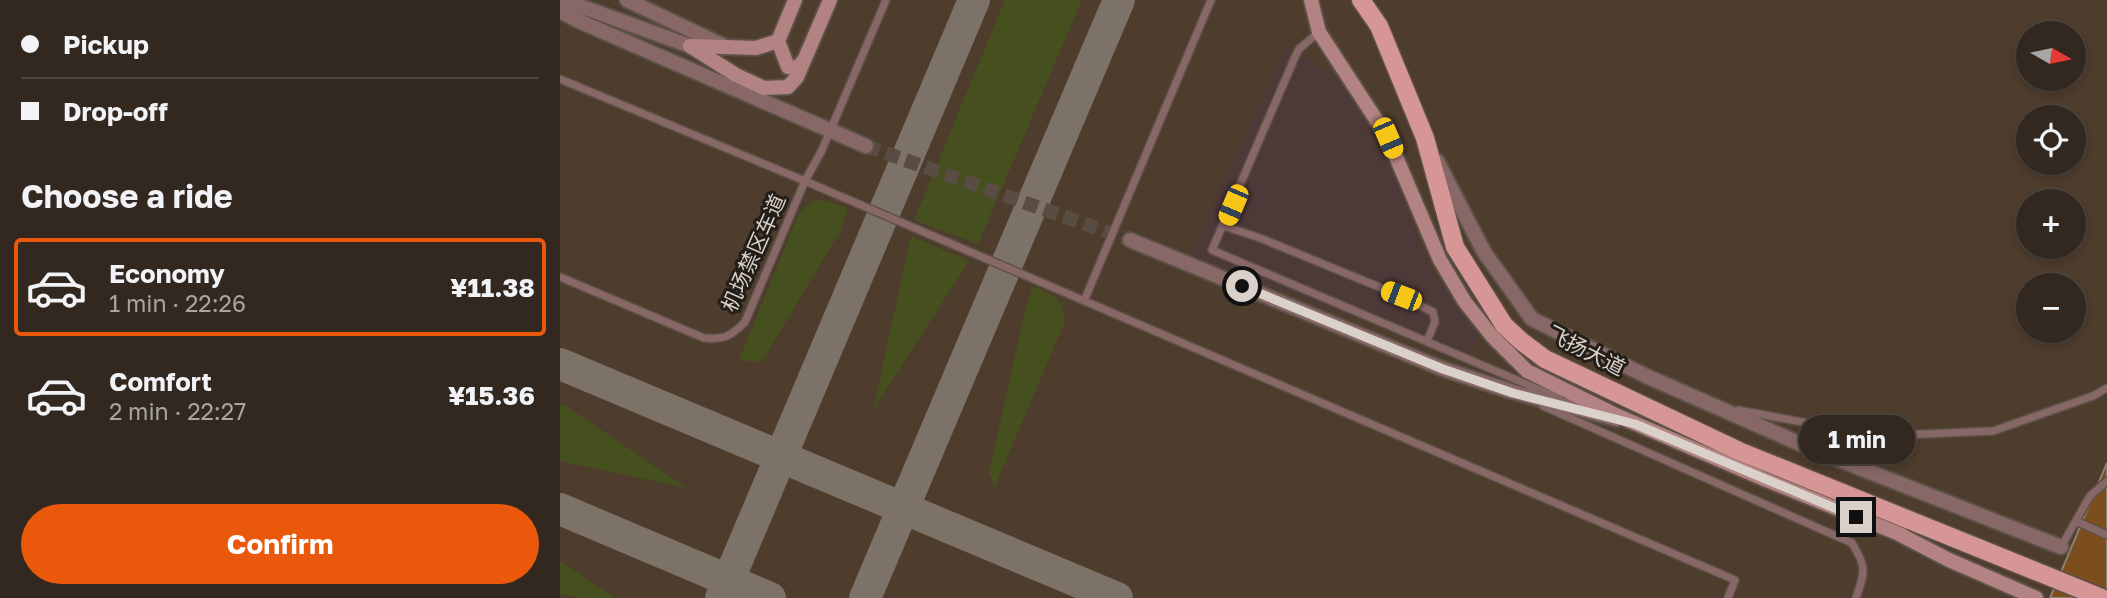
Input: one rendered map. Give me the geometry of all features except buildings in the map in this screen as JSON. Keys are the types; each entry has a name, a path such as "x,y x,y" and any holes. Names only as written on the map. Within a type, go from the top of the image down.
{"main road":[{"path":"795,0 778,41 783,60 788,67 797,68 804,60"},
{"path":"690,46 736,75 764,88 788,87 797,77 830,0"},
{"path":"1311,0 1319,33 1388,138 1440,260 1465,302 1492,336 1527,371 1635,424 1902,535"},
{"name":"飞扬大道","path":"1360,0 1379,26 1425,138 1455,247 1504,325 1521,341 1545,359 1739,451 2102,598"},
{"path":"690,46 756,48 778,41"},
{"path":"1739,451 1949,560 2036,598"}],"street":[{"path":"564,0 690,46"},
{"path":"579,0 593,11"},
{"path":"627,0 727,47"},
{"path":"560,11 866,146"},
{"path":"1425,138 1484,252 1532,319 1646,376 1819,452 2061,547"},
{"path":"1130,240 1443,369 1513,393 1635,424"}],"lane":[{"path":"886,0 822,150 805,181 1735,580 1728,598"},
{"path":"1084,301 1212,0"},
{"path":"1319,33 1299,49 1212,250 1570,402 1587,412"},
{"name":"机场禁区车道","path":"560,79 805,181 745,322 732,334 717,339 704,338 560,277"},
{"path":"1224,226 1401,296 1433,312 1435,322 1427,341"},
{"path":"1716,406 1878,436 1993,431 2093,396 2107,388"},
{"path":"1513,393 1852,543 1863,562 1863,577 1856,598"},
{"path":"2061,547 2090,496 2107,481"},
{"path":"2076,521 2107,535"}],"shaded area":[{"path":"560,0 2107,0 2107,598 560,598"},
{"path":"1286,46 1340,79 1393,171 1429,266 1480,333 1466,359 1190,256"}],"green space":[{"path":"1005,0 1082,0 978,244 914,220"},
{"path":"823,200 848,208 841,230 763,360 739,360 799,213 812,201"},
{"path":"911,236 969,261 873,410"},
{"path":"1033,287 1056,298 1062,307 1065,321 995,486 989,473 1025,310"},
{"path":"560,405 566,406 687,488 560,461"},
{"path":"560,561 615,598 581,598 560,594"}],"taxiway":[{"path":"721,598 974,0"},
{"path":"865,598 1119,0"},
{"path":"560,364 1117,598"},
{"path":"560,509 770,598"}],"tunnel":[{"path":"866,146 1130,240"}],"route":[{"path":"1242,286 1443,369 1513,393 1635,424 1856,517"}]}
